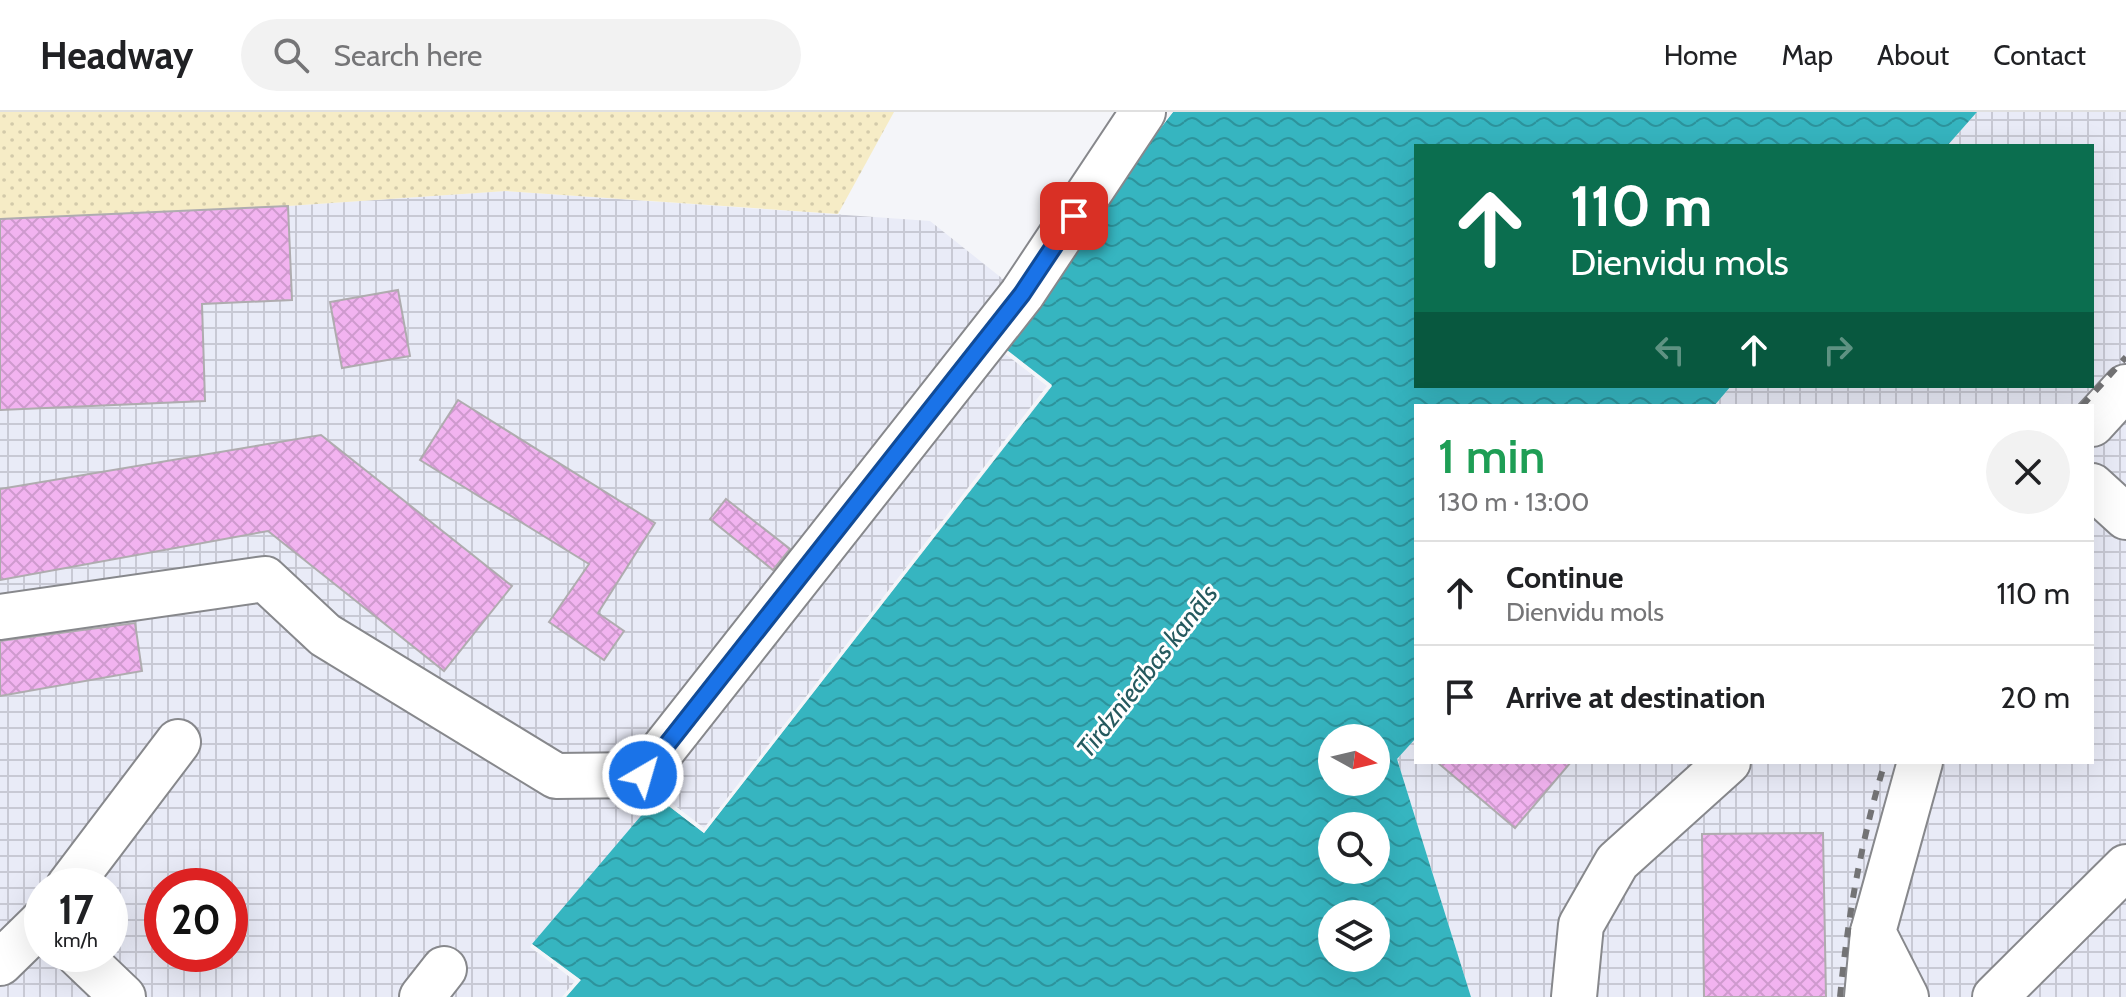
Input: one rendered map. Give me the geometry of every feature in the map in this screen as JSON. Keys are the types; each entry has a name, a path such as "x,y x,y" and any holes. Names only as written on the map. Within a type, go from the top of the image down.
{"lane":[{"path":"0,617 265,579 325,635 556,776 643,775 1022,294 1143,112"},
{"path":"2094,422 2126,387"},
{"path":"2094,488 2126,517"},
{"path":"83,868 178,742"},
{"path":"1574,997 1581,925 1617,862 1726,764"},
{"path":"1867,997 1873,932 1919,764"},
{"path":"1995,997 2126,867"},
{"path":"1873,932 1906,997"},
{"path":"0,963 24,940"},
{"path":"97,972 123,997"}],"shaded area":[{"path":"1977,112 2126,112 2126,997 1471,997 1397,759 1414,740 1414,764 2094,764 2094,404 1716,404 1729,388 2094,388 2094,144 1949,144"},
{"path":"506,191 930,221 1028,299 1052,385 704,833 533,943 581,980 566,997 0,997 0,219 288,206"}],"sand":[{"path":"0,112 894,112 838,214 506,191 288,206 0,219"}],"water":[{"name":"Tirdzniecības kanāls","path":"1173,112 1977,112 1949,144 1414,144 1414,388 1729,388 1716,404 1414,404 1414,740 1397,759 1471,997 566,997 580,980 532,944 657,797 704,833 1052,386 1006,350 1007,331 1028,299"}],"pier":[{"path":"1168,112 1173,112 1028,299 1007,331 1007,350 1052,385 704,833 657,797 660,794 704,828 1047,386 1004,353 1004,329 1025,296"},
{"path":"532,944 581,980 566,997 562,997 575,981 530,947"}],"building":[{"path":"288,206 292,300 202,304 205,401 0,410 0,219"},
{"path":"398,290 410,356 342,368 330,302"},
{"path":"458,400 655,523 598,613 624,631 604,660 549,622 589,564 420,460"},
{"path":"321,435 512,586 444,671 268,531 0,580 0,489"},
{"path":"726,499 790,549 773,570 710,519"},
{"path":"135,623 142,671 0,696 0,641"},
{"path":"1439,764 1569,764 1515,828"},
{"path":"1823,833 1826,997 1704,997 1702,834"}],"railway":[{"path":"2084,404 2126,357"},
{"path":"1840,997 1856,878 1884,764"}],"route":[{"path":"643,775 1022,294 1074,216"}]}
